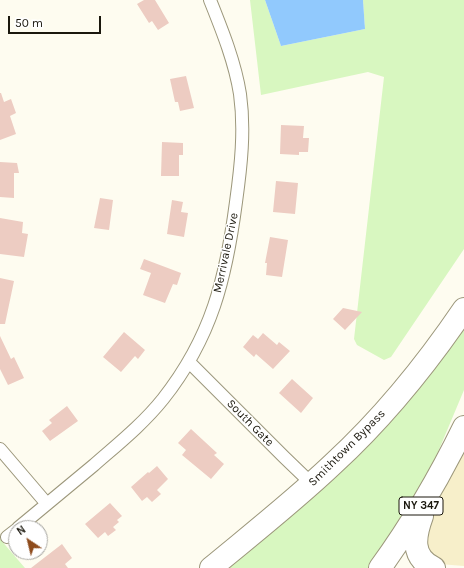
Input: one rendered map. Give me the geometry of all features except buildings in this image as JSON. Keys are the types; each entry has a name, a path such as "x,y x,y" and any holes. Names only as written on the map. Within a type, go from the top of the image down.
{"highway":[{"name":"Smithtown Bypass","path":"211,568 335,463 383,413 430,356 464,309"},
{"name":"NY 347","path":"380,568 433,485 464,427"},
{"path":"433,485 415,538 417,551 424,562 434,568"}],"street":[{"name":"Merrivale Drive","path":"28,520 118,444 144,420 163,399 189,362 203,335 215,306 224,273 232,230 241,172 243,131 240,94 226,39 210,0"},
{"name":"South Gate","path":"189,362 312,484"},
{"path":"0,449 47,504"}],"shaded area":[{"path":"464,435 464,566 439,564 425,555 424,527"}],"green space":[{"path":"250,0 265,0 281,46 365,29 363,0 464,0 464,249 391,357 384,360 357,345 354,339 384,77 368,72 261,95"},
{"path":"464,324 464,390 425,483 369,568 224,568"},
{"path":"0,539 8,548 8,560 18,560 25,568 0,568"}],"water":[{"path":"265,0 363,0 365,29 281,46"}]}
